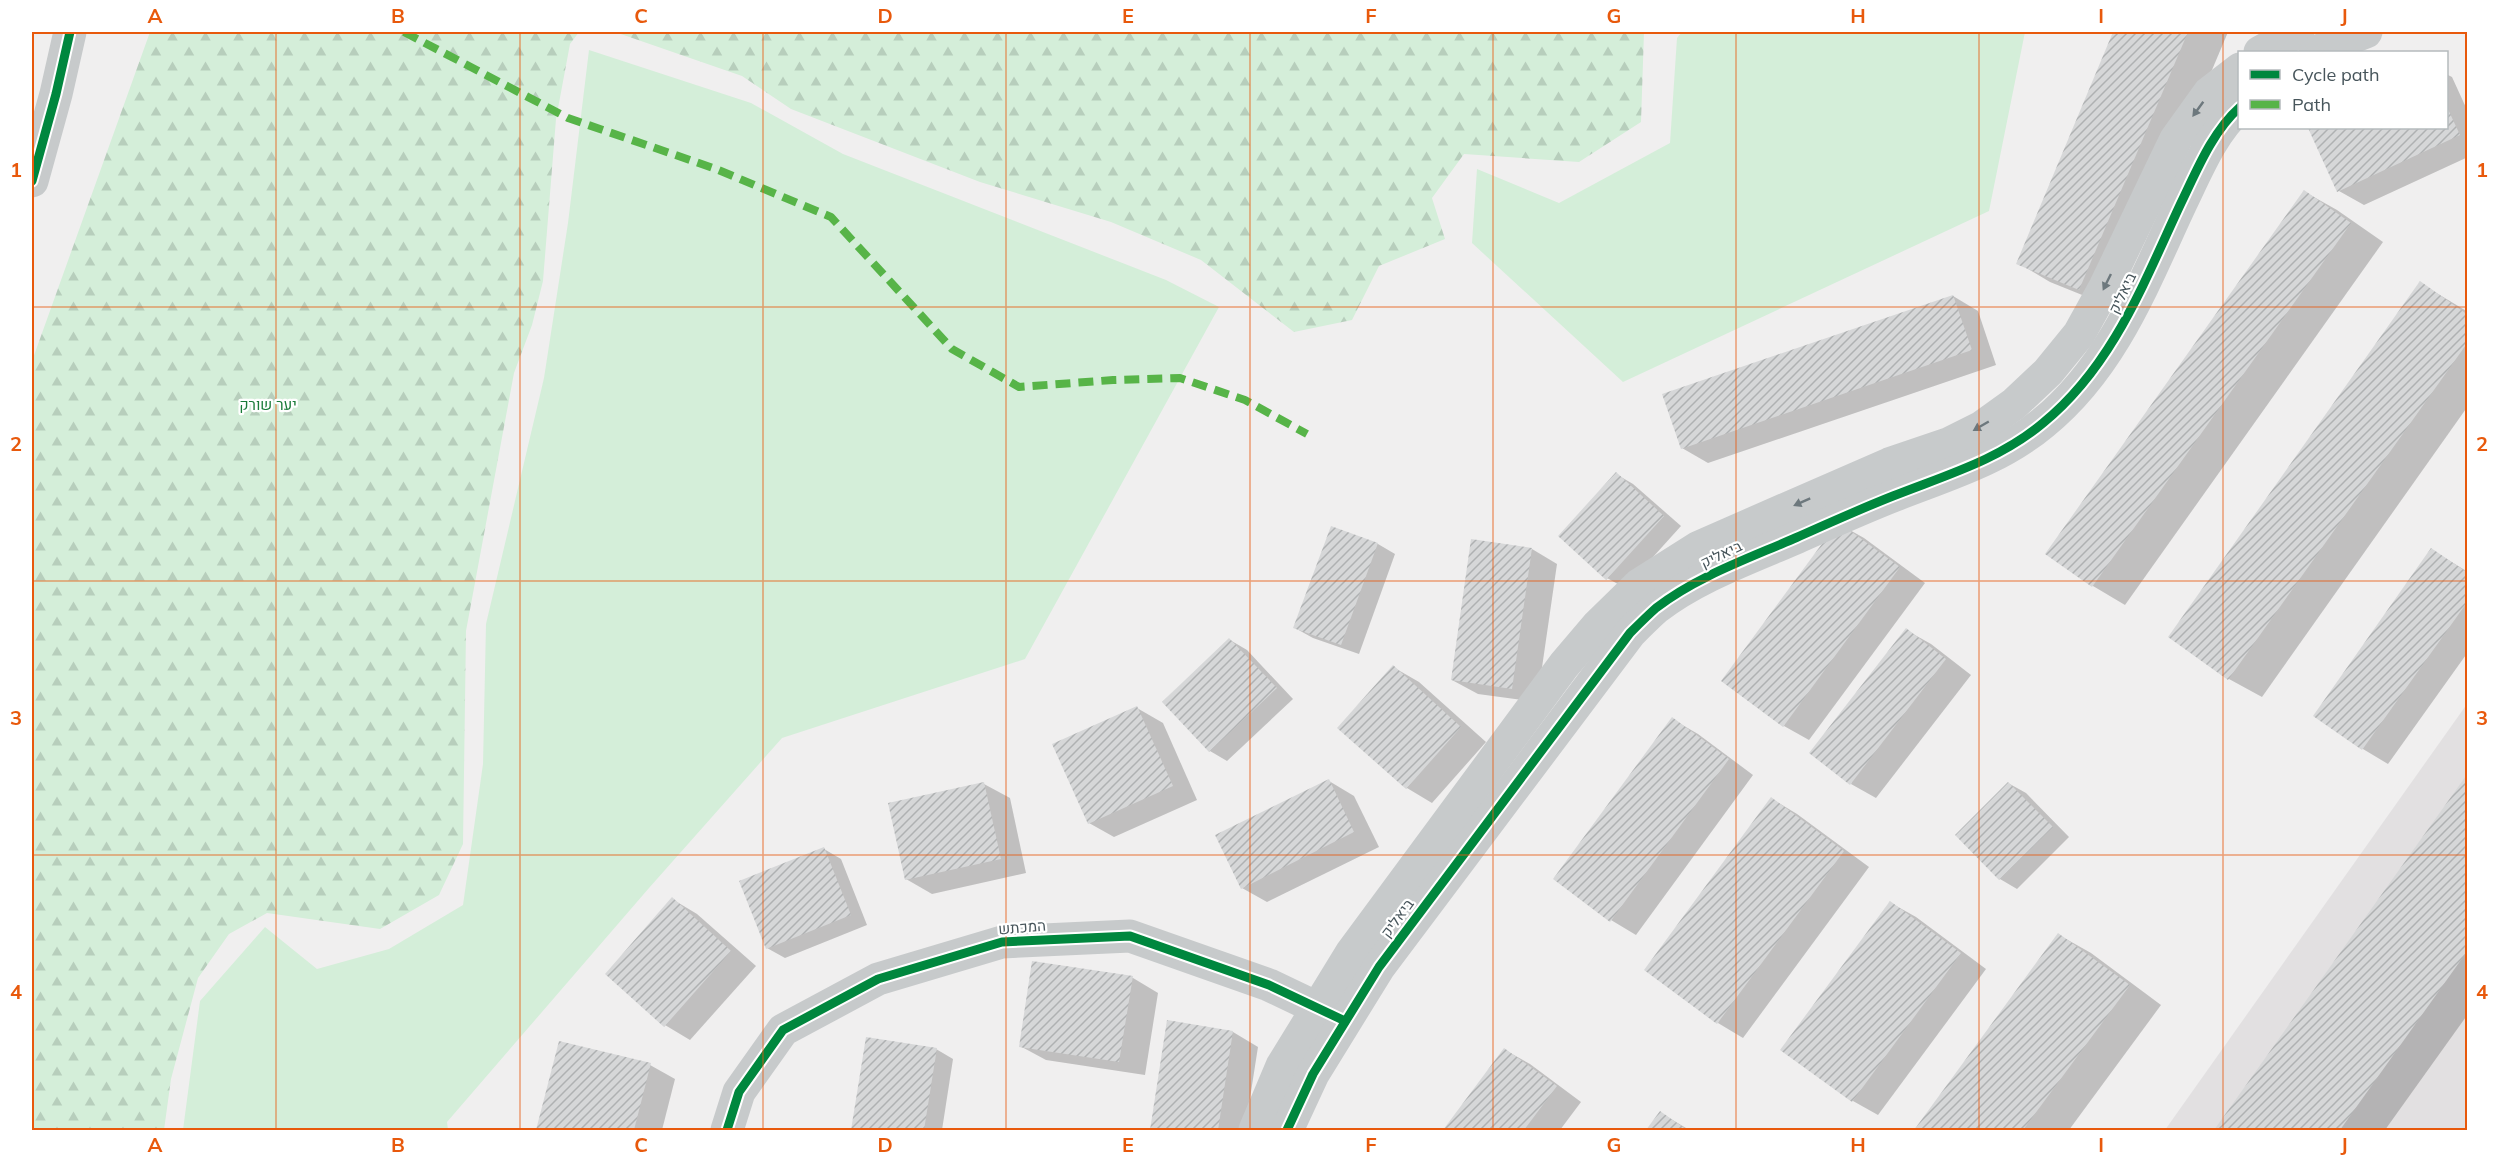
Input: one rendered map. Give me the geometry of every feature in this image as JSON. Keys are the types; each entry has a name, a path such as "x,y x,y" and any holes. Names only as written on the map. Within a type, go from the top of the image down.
{"street":[{"path":"32,181 70,32"},
{"path":"2262,51 2298,32"},
{"path":"2318,51 2366,32"},
{"name":"ביאליק","path":"1287,1131 1313,1074 1352,952 1564,665 1598,625 1639,585 1699,548 1889,464 1948,444 1982,427 2014,405 2048,372 2079,334 2105,287 2176,139 2209,93 2238,71"},
{"name":"ביאליק","path":"1255,1131 1282,1066 1379,967 1601,670 1630,633 1657,608 1725,568 1892,496 1976,465 2010,448 2044,423 2080,388 2108,352 2129,315 2204,155 2230,115 2238,109"},
{"name":"המכתש","path":"727,1131 739,1092 783,1030 878,979 1002,942 1130,936 1269,985 1332,1014"}],"shaded area":[{"path":"2467,704 2467,1130 2165,1130"}],"green space":[{"name":"יער שורק","path":"150,32 579,32 570,44 556,119 543,281 532,325 514,373 466,631 463,844 439,895 380,929 267,913 229,934 198,978 171,1079 164,1130 32,1130 32,361"},
{"path":"615,32 1644,32 1641,122 1579,162 1464,154 1432,198 1445,239 1379,266 1352,320 1294,332 1201,260 1111,222 980,182 791,109 742,76"},
{"path":"1682,32 2025,32 1989,211 1623,382 1472,243 1477,169 1559,203 1670,143 1677,38"},
{"path":"589,50 751,103 843,154 1166,280 1219,307 1025,659 782,738 447,1122 448,1130 183,1130 200,1001 265,927 317,969 389,949 463,905 483,764 486,624 544,378 568,223"}],"building":[{"path":"2113,32 2188,32 2079,290 2016,264"},
{"path":"2448,109 2460,135 2337,192 2308,129 2448,129"},
{"path":"2304,190 2351,223 2092,587 2045,554"},
{"path":"2420,281 2468,315 2468,342 2228,680 2168,637"},
{"path":"1953,295 1972,350 1681,449 1662,394"},
{"path":"1616,472 1664,516 1606,580 1558,536"},
{"path":"1838,522 1900,567 1783,727 1721,681"},
{"path":"1331,526 1378,543 1341,645 1293,628"},
{"path":"1471,539 1532,548 1512,689 1451,680"},
{"path":"2431,548 2468,573 2468,601 2362,750 2313,716"},
{"path":"1906,628 1946,659 1850,785 1809,753"},
{"path":"1229,638 1277,688 1209,752 1162,702"},
{"path":"1393,665 1461,727 1406,789 1337,728"},
{"path":"1137,706 1173,786 1088,824 1052,744"},
{"path":"1672,717 1729,759 1610,922 1553,879"},
{"path":"2468,773 2468,950 2340,1130 2214,1130"},
{"path":"1329,779 1354,832 1241,889 1215,835"},
{"path":"984,782 1001,859 905,880 888,803"},
{"path":"2008,782 2053,827 1999,880 1955,835"},
{"path":"1771,797 1844,851 1717,1024 1644,970"},
{"path":"824,847 851,915 766,949 739,881"},
{"path":"672,897 731,951 664,1027 605,974"},
{"path":"1890,901 1961,953 1852,1102 1780,1050"},
{"path":"2058,933 2130,985 2023,1130 1914,1130"},
{"path":"1032,961 1133,976 1119,1062 1019,1047"},
{"path":"1167,1020 1233,1031 1218,1130 1150,1130"},
{"path":"866,1037 937,1048 924,1130 851,1130"},
{"path":"559,1041 651,1063 634,1130 536,1130"},
{"path":"1504,1048 1557,1086 1524,1130 1443,1130"},
{"path":"1660,1111 1687,1130 1646,1130"}],"marked path":[{"path":"404,32 568,118 716,169 831,217 952,349 1019,387 1180,378 1245,400 1307,434"}],"cycle path":[{"path":"32,181 70,32"},
{"path":"1287,1130 1313,1074 1379,967 1630,633 1656,608 1705,578 1868,506 1971,466 2008,447 2043,423 2068,400 2108,349 2140,292 2206,152 2221,128 2238,109"},
{"path":"727,1130 739,1092 783,1030 878,979 1002,942 1130,936 1269,985 1345,1021"}]}
